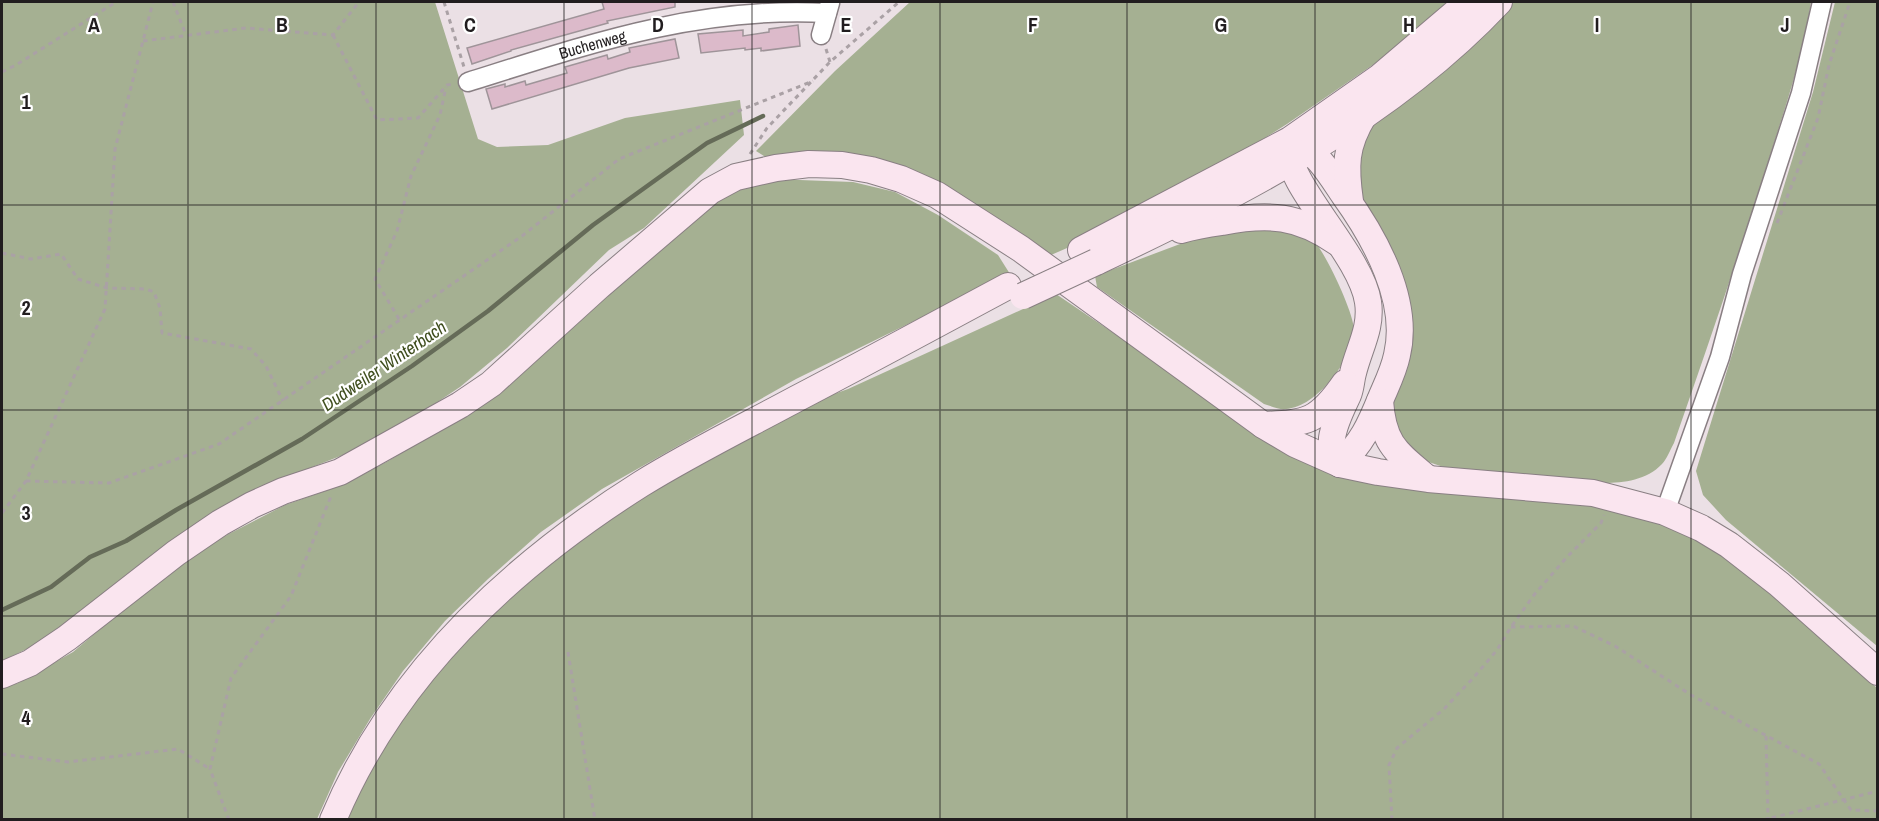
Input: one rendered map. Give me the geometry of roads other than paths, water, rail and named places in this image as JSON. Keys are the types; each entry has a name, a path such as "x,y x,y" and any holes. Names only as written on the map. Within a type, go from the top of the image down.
{"main road":[{"path":"1126,248 1247,186 1296,150 1468,2"},
{"path":"333,819 363,757 394,709 436,656 485,602 553,545 641,483 795,400 1089,256 1364,115 1414,81 1499,2"},
{"path":"1351,204 1347,162 1350,144 1364,115"},
{"path":"1296,150 1320,160 1351,204 1386,266 1399,310 1400,333 1397,355 1380,401 1363,439 1340,464"},
{"path":"1296,150 1300,182 1357,270 1368,301 1367,333 1350,391 1332,438 1340,464"},
{"path":"2,675 30,663 67,638 176,553 220,523 283,491 340,472 436,420 491,384 710,190 736,177 776,168 809,164 842,165 871,170 901,179 936,195 1021,249 1263,425 1295,444 1340,464 1428,479 1565,490 1610,497 1665,512 1701,528 1729,545 1779,584 1878,672"},
{"path":"1089,256 1126,248 1193,227 1252,216 1286,218 1327,235 1343,247"},
{"path":"1263,425 1298,424 1314,417 1338,393 1354,371"},
{"path":"1380,401 1384,429 1390,444 1397,453 1428,479"}],"street":[{"path":"1665,512 1720,357 1742,274 1801,93 1822,2"},
{"path":"821,35 828,7"},
{"name":"Buchenweg","path":"468,82 645,29 697,19 828,7"}],"waterway":[{"name":"Dudweiler Winterbach","path":"2,610 51,587 90,557 126,541 302,439 412,366 488,311 593,225 707,143 763,116"}]}
